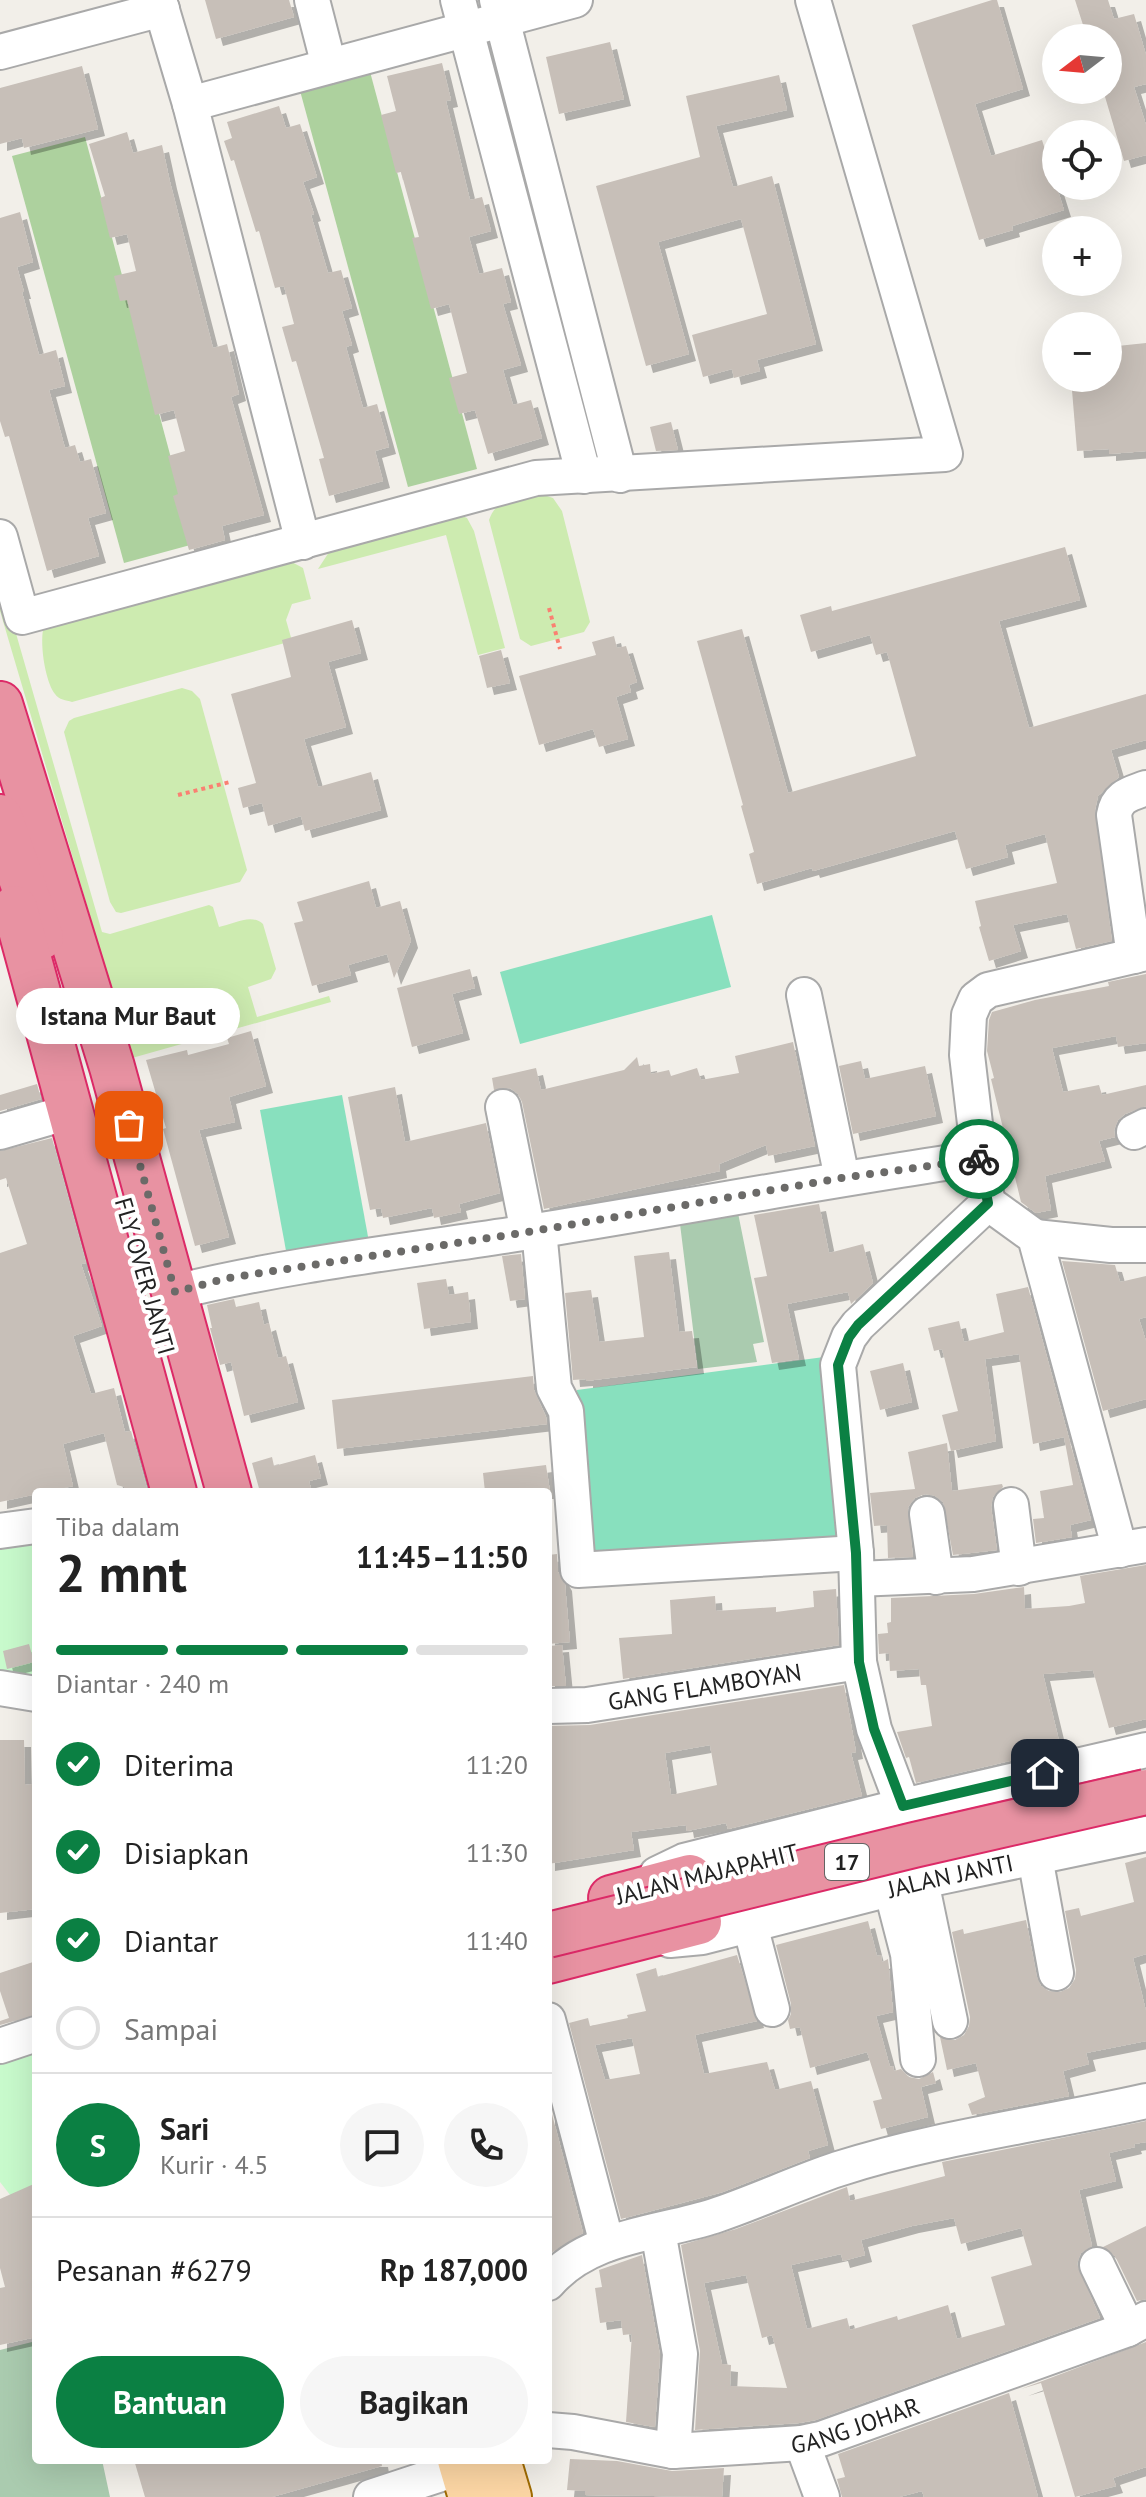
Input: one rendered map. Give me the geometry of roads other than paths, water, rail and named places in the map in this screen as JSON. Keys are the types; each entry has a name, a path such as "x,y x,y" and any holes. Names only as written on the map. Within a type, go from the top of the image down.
{"highway":[{"path":"0,704 112,1067 228,1488"},
{"name":"FLY OVER JANTI","path":"0,817 102,1122 202,1488"},
{"path":"0,848 173,1488"},
{"name":"JALAN MAJAPAHIT","path":"552,1914 690,1877 1146,1769"},
{"name":"17","path":"552,1934 914,1845 1146,1792"},
{"name":"JALAN MAJAPAHIT","path":"552,1960 919,1867 1137,1830"}],"main road":[{"path":"475,2469 509,2497"}],"street":[{"path":"312,0 329,66"},
{"path":"190,104 329,66 462,14 575,0"},
{"path":"0,537 22,617 536,478 945,454 813,0"},
{"path":"0,52 161,4 190,104 303,542"},
{"path":"499,10 620,475"},
{"path":"462,14 584,476"},
{"path":"1146,788 1122,798 1115,804 1114,815 1140,955 988,990 976,999 969,1015 967,1055 979,1158 988,1203 1035,1237 1111,1245 1146,1245"},
{"path":"804,995 842,1178"},
{"path":"503,1107 534,1231 554,1388 566,1411 578,1570 857,1566 936,1577 1019,1568 1133,1547 1035,1237"},
{"path":"0,1132 69,1112"},
{"path":"175,1292 228,1278 979,1158"},
{"path":"903,1806 874,1729 859,1662 857,1566 838,1365 841,1351 858,1325 988,1203"},
{"path":"1011,1505 1019,1568"},
{"path":"927,1514 936,1577"},
{"path":"0,1531 32,1527"},
{"name":"GANG FLAMBOYAN","path":"552,1706 587,1705 859,1662"},
{"path":"0,1688 32,1693"},
{"path":"598,1902 684,1861 1146,1750"},
{"path":"1101,1760 1137,1830"},
{"name":"JALAN JANTI","path":"613,1945 702,1937 1137,1830"},
{"path":"1035,1857 1056,1973"},
{"path":"906,1885 950,2021"},
{"path":"906,1885 908,1954 918,2059"},
{"path":"750,1925 772,2009"},
{"path":"0,2046 32,2035"},
{"path":"552,2035 607,2244"},
{"path":"552,2278 557,2272 607,2244 725,2212 839,2169 937,2144 1146,2101"},
{"path":"658,2231 680,2354 673,2451"},
{"path":"1097,2265 1137,2324"},
{"name":"GANG JOHAR","path":"552,2430 673,2451 802,2443 821,2439 1137,2324"},
{"path":"802,2443 822,2497"},
{"path":"388,2494 475,2469"}],"place":[{"name":"Istana Mur Baut","path":"129,1125"}]}
